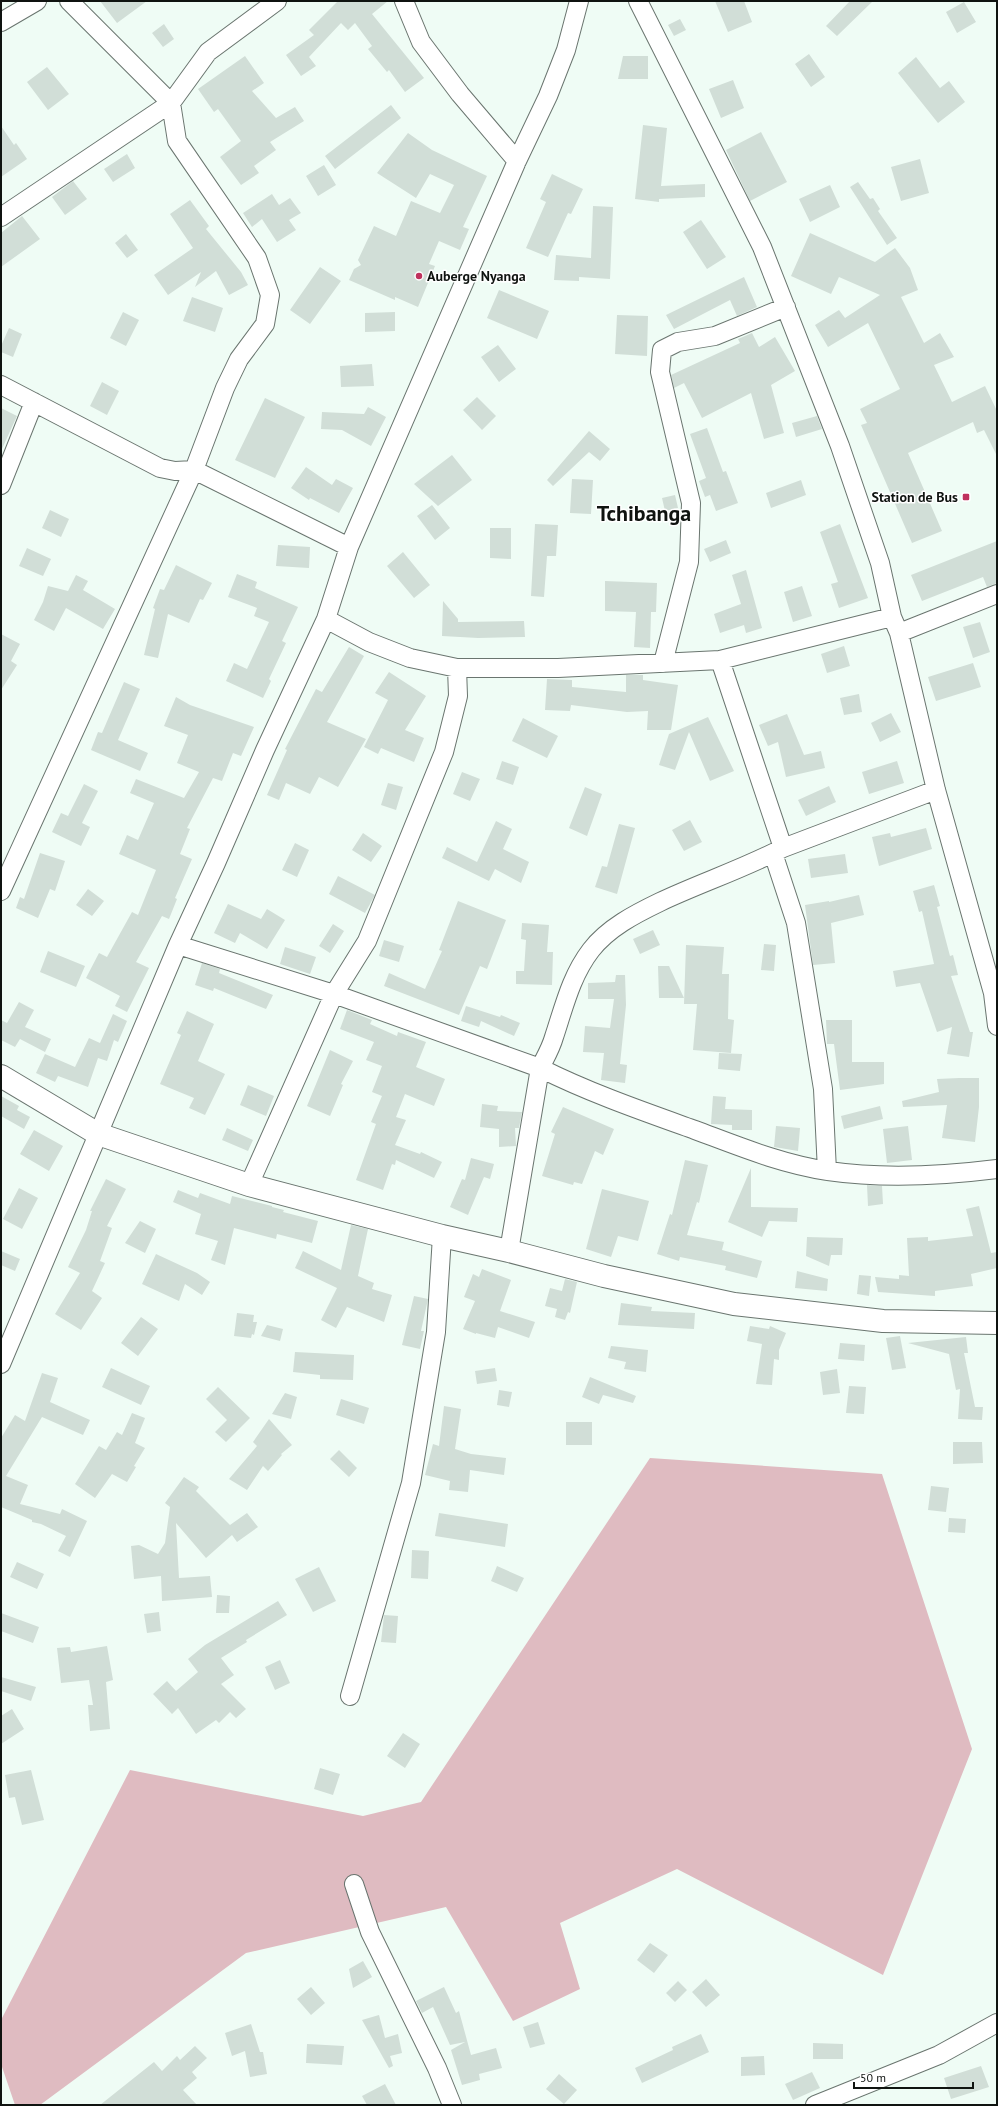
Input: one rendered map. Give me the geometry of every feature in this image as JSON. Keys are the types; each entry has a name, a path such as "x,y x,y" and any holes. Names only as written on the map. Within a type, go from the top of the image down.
{"main road":[{"path":"1,1076 98,1134 249,1185 442,1236 509,1251 604,1276 734,1304 883,1321 997,1323"}],"street":[{"path":"1,22 37,1"},
{"path":"1,891 194,470 228,382 239,359 265,324 270,295 257,258 177,141 171,103 69,1"},
{"path":"1,217 171,103 208,52 277,1"},
{"path":"404,1 421,42 460,94 517,161"},
{"path":"1,1364 178,945 216,863 265,750 326,619 348,547 517,161 548,96 566,50 579,1"},
{"path":"638,1 762,247 840,446 880,563 936,790 995,994 997,1026"},
{"path":"663,663 688,562 691,503 661,379 660,357 662,350 678,342 715,336 786,307"},
{"path":"1,385 160,468 175,471 194,470 348,547"},
{"path":"1,485 34,402"},
{"path":"326,619 370,642 410,658 457,668 558,668 720,660 896,625 997,594"},
{"path":"720,660 778,851 796,923 823,1089 827,1171"},
{"path":"249,1185 334,994 367,941 444,752 458,696 457,668"},
{"path":"509,1251 540,1068 553,1039 566,998 576,975 591,950 629,917 699,884 778,851 936,790"},
{"path":"178,945 334,994 540,1068 580,1088 768,1157 827,1171 872,1175 960,1174 997,1169"},
{"path":"350,1696 411,1483 436,1332 442,1236"},
{"path":"354,1884 370,1932 437,2068 452,2105"},
{"path":"815,2105 939,2054 997,2023"}],"shaded area":[{"path":"650,1458 882,1474 972,1749 883,1975 677,1869 560,1923 580,1989 513,2021 446,1907 246,1953 40,2105 15,2105 1,2064 1,2020 130,1770 363,1816 421,1802"}],"building":[{"path":"100,1 147,1 117,23"},
{"path":"338,1 388,1 372,14 424,78 405,92 389,70 387,72 368,49 372,46 355,23 348,30 341,23 309,57 316,66 301,76 286,55 314,35 309,30"},
{"path":"715,1 744,1 752,22 728,32"},
{"path":"850,1 873,1 837,36 826,26"},
{"path":"964,2 976,22 957,33 946,12"},
{"path":"680,19 686,30 674,36 668,25"},
{"path":"164,24 174,39 163,47 152,33"},
{"path":"809,54 825,77 811,87 795,64"},
{"path":"245,56 264,83 252,91 276,118 295,107 304,121 270,142 276,150 254,166 259,173 241,185 220,157 241,141 218,109 214,112 198,89"},
{"path":"623,56 648,56 648,79 618,79"},
{"path":"916,57 940,88 949,81 965,102 938,123 898,73"},
{"path":"47,67 69,94 48,110 27,82"},
{"path":"733,80 744,108 721,118 709,89"},
{"path":"391,105 401,118 335,169 325,156"},
{"path":"643,125 667,128 661,186 705,184 705,197 659,199 659,202 635,199"},
{"path":"1,126 14,145 16,143 27,159 1,177"},
{"path":"761,132 787,182 750,201 726,150"},
{"path":"408,133 432,150 487,176 463,227 469,229 460,250 439,241 429,264 435,266 418,307 395,297 395,300 349,280 354,269 361,265 358,260 374,226 396,236 411,201 440,213 454,185 430,174 416,198 377,173"},
{"path":"127,154 135,168 113,182 104,169"},
{"path":"920,159 929,193 901,201 891,167"},
{"path":"324,165 336,185 318,196 306,176"},
{"path":"552,174 583,189 571,214 568,213 548,257 526,248 546,202 540,199"},
{"path":"73,181 87,199 65,215 52,197"},
{"path":"858,182 870,199 873,198 880,209 878,211 897,238 887,245 850,187"},
{"path":"830,185 840,207 810,222 799,199"},
{"path":"272,194 279,205 290,198 301,213 289,220 296,230 277,242 262,219 252,227 243,213"},
{"path":"190,200 209,226 206,229 241,272 248,285 229,295 216,271 195,287 201,272 168,295 154,275 193,248 170,214"},
{"path":"593,206 613,207 610,279 579,277 579,281 554,280 556,255 591,258"},
{"path":"22,216 40,239 1,267 1,233"},
{"path":"701,220 726,257 707,269 683,232"},
{"path":"810,233 875,262 895,248 910,268 918,290 901,297 924,343 940,333 954,357 934,365 952,402 985,386 997,411 997,456 984,430 977,433 973,422 908,453 942,531 912,543 861,425 867,423 860,409 900,389 868,323 828,347 815,325 839,310 845,318 880,295 839,277 831,294 791,276"},
{"path":"126,234 138,250 127,258 115,243"},
{"path":"320,267 341,281 310,324 290,310"},
{"path":"744,277 757,307 737,316 730,300 674,329 666,315"},
{"path":"499,290 549,311 537,339 487,318"},
{"path":"192,297 223,308 215,332 183,321"},
{"path":"123,312 139,320 126,346 110,338"},
{"path":"395,312 395,331 365,332 365,313"},
{"path":"617,315 648,316 647,356 615,354"},
{"path":"9,328 22,334 13,357 1,352 1,346"},
{"path":"752,333 759,347 775,337 795,371 771,385 784,433 764,439 751,393 702,418 684,383 674,388 671,375 740,343 738,339"},
{"path":"498,345 516,369 499,382 481,357"},
{"path":"372,364 374,386 341,387 340,366"},
{"path":"102,382 119,391 107,415 90,406"},
{"path":"477,397 496,416 482,430 463,410"},
{"path":"265,398 305,417 275,478 235,460"},
{"path":"368,407 386,417 371,446 342,430 321,429 322,412 364,414"},
{"path":"1,408 17,416 1,451"},
{"path":"817,416 822,429 796,437 792,423"},
{"path":"707,428 723,472 726,471 738,503 716,511 710,495 705,497 699,481 706,478 690,434"},
{"path":"589,431 610,449 600,461 589,452 553,486 547,480"},
{"path":"452,455 472,480 438,506 414,484"},
{"path":"306,467 332,485 336,479 353,488 339,513 310,498 309,500 291,488"},
{"path":"572,479 593,480 591,514 570,513"},
{"path":"801,480 806,495 771,508 766,493"},
{"path":"675,495 678,508 665,511 662,498"},
{"path":"432,505 450,528 435,540 417,516"},
{"path":"50,510 69,519 61,537 42,528"},
{"path":"535,524 558,525 556,556 547,556 544,597 531,596"},
{"path":"840,524 868,598 839,608 831,584 838,582 820,532"},
{"path":"490,528 511,528 511,559 490,558"},
{"path":"726,540 731,553 710,562 704,549"},
{"path":"997,541 997,583 987,587 983,577 922,601 911,575"},
{"path":"278,545 310,547 309,568 276,566"},
{"path":"27,548 51,559 43,576 19,566"},
{"path":"403,552 430,585 414,598 387,566"},
{"path":"176,565 212,583 203,600 200,599 189,623 168,614 158,658 144,655 155,609 153,608 160,589 164,590"},
{"path":"746,570 762,628 746,633 744,625 720,633 714,614 741,604 732,575"},
{"path":"237,574 257,582 255,588 298,607 282,641 286,643 269,679 271,681 263,698 226,681 234,663 247,669 269,622 254,616 257,608 228,597"},
{"path":"76,575 88,581 83,590 115,609 103,629 66,608 54,631 34,620 43,602 48,586 68,591"},
{"path":"605,581 657,583 656,612 651,612 650,648 634,647 636,612 605,611"},
{"path":"802,586 812,616 793,622 784,592"},
{"path":"443,601 458,619 458,622 524,621 525,637 478,638 442,636"},
{"path":"980,622 990,652 973,658 963,627"},
{"path":"1,634 20,644 11,661 17,665 1,690"},
{"path":"844,646 850,666 827,673 821,654"},
{"path":"349,647 364,656 327,722 366,739 338,787 319,777 310,794 286,783 279,800 267,795 287,750 285,749 316,689 322,692"},
{"path":"973,663 981,687 936,701 928,677"},
{"path":"389,672 426,696 405,730 424,738 414,762 381,748 378,754 364,747 388,700 375,693"},
{"path":"626,675 643,675 643,680 678,685 671,730 647,730 648,711 627,712 571,705 570,711 545,710 547,679 572,680 572,687 626,692"},
{"path":"124,682 140,689 118,740 148,753 140,771 91,750 98,732 102,733"},
{"path":"859,694 862,712 844,715 840,698"},
{"path":"176,697 190,705 254,727 241,756 233,753 222,781 213,778 187,828 190,829 180,854 192,859 175,898 177,899 169,919 162,916 136,962 149,968 127,1012 115,1006 120,996 86,978 99,953 107,957 132,912 138,915 156,870 119,854 127,835 138,840 154,803 130,793 136,779 184,798 199,772 177,763 188,735 164,726"},
{"path":"891,713 901,732 880,742 871,723"},
{"path":"787,714 804,755 821,751 825,768 786,777 778,742 768,746 759,725"},
{"path":"708,717 734,771 710,781 689,732 675,770 659,765 669,734"},
{"path":"523,718 558,736 547,758 512,741"},
{"path":"502,761 519,767 513,785 496,779"},
{"path":"897,761 904,783 869,794 862,772"},
{"path":"462,772 480,779 470,801 453,794"},
{"path":"388,783 403,787 396,810 381,805"},
{"path":"84,784 98,791 82,823 90,827 81,846 52,832 61,813 68,816"},
{"path":"829,786 836,802 806,816 798,800"},
{"path":"585,787 602,794 587,836 569,828"},
{"path":"690,820 702,842 684,851 672,830"},
{"path":"496,821 512,829 503,849 529,862 521,883 495,869 489,881 442,858 447,847 477,862"},
{"path":"619,824 635,828 617,894 595,887 602,866 607,867"},
{"path":"926,828 932,849 879,866 872,837 890,833 891,837"},
{"path":"363,833 382,846 371,862 352,850"},
{"path":"295,843 309,850 297,877 282,870"},
{"path":"40,853 65,861 55,891 50,889 38,918 16,908 20,897 24,899"},
{"path":"845,854 848,873 811,878 808,859"},
{"path":"338,876 375,895 365,913 329,894"},
{"path":"934,885 940,906 937,907 950,956 953,955 958,975 951,976 970,1032 973,1032 969,1057 947,1054 952,1027 937,1032 920,983 896,987 893,971 934,964 922,911 919,912 913,891"},
{"path":"88,889 104,901 92,916 76,905"},
{"path":"859,895 864,915 831,923 835,963 813,965 805,905 829,902"},
{"path":"458,901 506,920 487,969 480,966 459,1015 384,986 389,973 425,989 442,951 439,950"},
{"path":"228,904 261,919 267,909 285,920 267,949 240,933 235,943 214,933"},
{"path":"522,923 549,925 547,952 553,952 552,985 516,984 516,971 524,971 526,940 521,939"},
{"path":"333,924 344,931 330,953 319,946"},
{"path":"653,930 660,945 640,954 633,939"},
{"path":"384,940 404,946 399,962 379,956"},
{"path":"764,944 776,945 774,971 761,970"},
{"path":"686,945 724,947 722,974 729,974 728,1019 734,1020 731,1053 693,1050 697,1004 684,1004"},
{"path":"285,947 316,957 310,974 280,964"},
{"path":"48,951 85,966 76,987 40,972"},
{"path":"202,963 220,969 219,973 273,995 266,1009 214,988 213,991 195,985"},
{"path":"658,966 669,966 684,998 659,998"},
{"path":"616,975 625,975 626,1005 620,1064 627,1065 625,1083 601,1080 604,1053 583,1052 585,1026 610,1028 614,999 588,999 588,983 615,982"},
{"path":"19,1002 34,1010 25,1027 51,1039 45,1052 20,1039 15,1047 1,1040 1,1020 7,1023"},
{"path":"466,1006 500,1017 501,1015 520,1023 514,1036 481,1021 479,1027 461,1021"},
{"path":"347,1010 372,1020 370,1024 397,1036 398,1032 426,1042 416,1067 445,1079 434,1106 405,1094 396,1117 406,1120 395,1145 420,1154 421,1152 442,1162 434,1178 396,1160 395,1165 392,1164 383,1190 356,1180 376,1124 371,1122 382,1096 372,1092 382,1066 366,1060 374,1042 340,1029"},
{"path":"187,1011 214,1024 198,1061 225,1074 205,1115 189,1108 194,1098 160,1084 181,1035 177,1033"},
{"path":"113,1014 127,1021 118,1042 114,1040 107,1061 98,1058 88,1087 58,1076 55,1082 36,1073 45,1054 75,1067 89,1038 100,1043"},
{"path":"826,1020 852,1020 852,1062 884,1062 884,1084 840,1090 834,1044 827,1044"},
{"path":"330,1050 353,1061 341,1084 343,1085 330,1116 307,1106"},
{"path":"719,1053 742,1054 740,1071 718,1069"},
{"path":"979,1078 979,1107 975,1142 942,1138 947,1105 903,1107 902,1101 939,1092 937,1079"},
{"path":"248,1085 274,1096 266,1116 240,1105"},
{"path":"1,1096 19,1106 17,1110 30,1117 24,1129 1,1116"},
{"path":"713,1096 726,1097 725,1109 752,1110 752,1130 732,1130 732,1125 711,1124"},
{"path":"482,1104 498,1106 497,1111 522,1112 519,1128 515,1128 516,1146 499,1147 499,1129 480,1127"},
{"path":"880,1106 883,1119 844,1129 841,1116"},
{"path":"563,1107 614,1129 603,1155 595,1151 582,1184 574,1182 573,1185 542,1176 555,1134 551,1132"},
{"path":"776,1126 800,1128 798,1151 774,1147"},
{"path":"908,1126 912,1160 887,1163 883,1129"},
{"path":"227,1128 253,1140 248,1151 222,1140"},
{"path":"34,1130 63,1146 49,1171 20,1154"},
{"path":"471,1158 494,1164 490,1179 484,1177 468,1215 450,1207 462,1179 465,1180"},
{"path":"685,1160 708,1165 699,1203 697,1202 687,1235 724,1242 722,1250 762,1261 757,1278 725,1270 726,1266 680,1257 679,1261 657,1254 670,1214 672,1215"},
{"path":"751,1168 751,1207 798,1208 797,1222 769,1221 762,1237 728,1222"},
{"path":"106,1179 126,1189 107,1226 112,1228 100,1261 105,1263 92,1291 102,1298 81,1330 55,1314 80,1273 68,1267 86,1230 92,1211 90,1211"},
{"path":"867,1185 882,1186 883,1204 868,1206"},
{"path":"19,1188 38,1198 22,1229 3,1219"},
{"path":"602,1189 649,1201 638,1241 618,1236 611,1257 586,1249"},
{"path":"178,1190 198,1198 200,1193 230,1204 232,1196 272,1206 284,1210 283,1212 318,1221 312,1243 277,1234 276,1239 234,1228 225,1265 211,1260 218,1241 195,1234 201,1214 173,1202"},
{"path":"979,1206 991,1253 997,1252 997,1268 971,1274 973,1286 935,1291 935,1296 878,1292 875,1277 899,1279 899,1275 909,1276 907,1238 928,1237 928,1241 973,1236 966,1209"},
{"path":"140,1221 156,1229 145,1253 125,1243"},
{"path":"351,1225 368,1229 358,1276 374,1283 372,1289 392,1295 384,1322 347,1307 336,1328 321,1320 337,1288 295,1268 303,1251 341,1270"},
{"path":"807,1237 843,1238 842,1255 831,1255 829,1266 806,1256"},
{"path":"1,1251 20,1259 15,1271 1,1265"},
{"path":"156,1254 197,1273 210,1282 202,1295 185,1284 179,1301 142,1284"},
{"path":"482,1269 511,1280 500,1311 535,1322 529,1338 498,1327 495,1338 476,1334 463,1329 475,1301 464,1297 473,1274 479,1277"},
{"path":"797,1271 828,1279 827,1291 795,1288"},
{"path":"859,1275 871,1276 869,1296 857,1294"},
{"path":"565,1279 577,1282 570,1313 568,1312 565,1320 555,1317 557,1309 545,1306 550,1288 562,1291"},
{"path":"414,1296 428,1299 421,1331 424,1331 420,1349 402,1345"},
{"path":"621,1303 652,1307 651,1311 695,1313 694,1329 618,1325"},
{"path":"237,1313 254,1315 253,1322 257,1322 254,1335 252,1334 251,1338 234,1336"},
{"path":"141,1317 158,1329 138,1356 121,1343"},
{"path":"267,1325 283,1329 280,1341 261,1336"},
{"path":"750,1326 769,1329 770,1326 786,1333 779,1350 779,1360 774,1359 772,1385 756,1384 762,1344 747,1341"},
{"path":"900,1336 906,1368 892,1370 886,1338"},
{"path":"966,1337 968,1353 964,1353 975,1407 983,1407 982,1420 958,1419 960,1389 956,1390 949,1354 908,1343"},
{"path":"840,1343 865,1345 864,1361 838,1359"},
{"path":"611,1346 648,1350 646,1372 624,1369 626,1362 608,1358"},
{"path":"295,1352 354,1355 353,1380 320,1379 320,1375 293,1372"},
{"path":"111,1368 150,1386 141,1405 102,1387"},
{"path":"495,1368 497,1381 477,1384 475,1371"},
{"path":"837,1369 840,1393 823,1395 820,1372"},
{"path":"42,1373 58,1378 50,1402 90,1420 83,1435 42,1417 6,1476 28,1485 20,1504 60,1514 62,1509 87,1521 70,1557 58,1551 66,1536 1,1507 1,1438 15,1415 25,1421"},
{"path":"590,1377 636,1396 633,1403 603,1395 599,1404 582,1397"},
{"path":"849,1386 866,1387 864,1414 846,1413"},
{"path":"218,1387 250,1418 226,1442 215,1432 227,1420 206,1399"},
{"path":"499,1390 512,1392 509,1407 497,1405"},
{"path":"285,1393 297,1397 291,1419 272,1414"},
{"path":"341,1399 369,1408 364,1424 336,1415"},
{"path":"444,1406 461,1409 455,1449 471,1454 506,1458 504,1475 470,1470 468,1492 449,1490 450,1481 425,1475 433,1444 439,1446"},
{"path":"132,1413 145,1418 135,1443 145,1448 134,1466 136,1467 127,1482 112,1474 95,1498 75,1484 99,1446 106,1450 117,1432 122,1435"},
{"path":"269,1419 292,1445 281,1454 282,1455 268,1471 263,1466 247,1490 229,1479 257,1446 253,1442"},
{"path":"566,1422 592,1422 592,1445 566,1445"},
{"path":"953,1442 982,1442 983,1463 953,1464"},
{"path":"339,1450 357,1468 349,1477 330,1459"},
{"path":"184,1477 199,1487 196,1491 230,1525 247,1513 258,1527 237,1542 232,1535 206,1558 176,1523 179,1578 210,1576 212,1597 162,1601 161,1576 134,1579 131,1546 139,1545 158,1554 165,1543 170,1507 165,1503"},
{"path":"931,1486 949,1488 946,1512 928,1510"},
{"path":"439,1513 508,1524 505,1547 435,1536"},
{"path":"949,1518 966,1519 965,1533 948,1532"},
{"path":"412,1550 429,1551 428,1579 411,1578"},
{"path":"17,1562 44,1574 37,1589 10,1577"},
{"path":"497,1566 524,1578 517,1592 491,1581"},
{"path":"319,1567 336,1601 313,1612 295,1579"},
{"path":"217,1595 230,1596 229,1613 216,1613"},
{"path":"278,1601 287,1615 246,1640 247,1642 221,1658 234,1675 221,1684 246,1709 236,1718 230,1712 219,1723 216,1720 196,1734 178,1708 172,1714 153,1694 167,1681 176,1691 198,1672 188,1659 205,1645"},
{"path":"159,1612 161,1631 147,1633 144,1614"},
{"path":"1,1613 39,1627 33,1643 1,1631"},
{"path":"384,1615 398,1616 396,1643 381,1642"},
{"path":"107,1646 113,1680 106,1682 110,1729 90,1731 88,1705 93,1705 89,1680 61,1683 57,1648 70,1647 71,1652"},
{"path":"280,1660 290,1683 275,1690 265,1667"},
{"path":"1,1677 36,1687 31,1701 1,1691"},
{"path":"12,1709 24,1729 1,1744 1,1716"},
{"path":"403,1733 420,1744 405,1768 387,1756"},
{"path":"320,1768 340,1774 333,1795 314,1789"},
{"path":"31,1770 44,1820 22,1825 15,1797 9,1798 5,1775"},
{"path":"650,1943 668,1955 654,1973 637,1960"},
{"path":"363,1961 372,1977 353,1988 349,1969"},
{"path":"706,1979 720,1995 706,2007 692,1992"},
{"path":"678,1981 687,1990 675,2002 666,1993"},
{"path":"311,1987 325,2003 311,2015 297,1999"},
{"path":"444,1987 456,2013 459,2011 471,2055 496,2048 502,2068 479,2074 480,2080 462,2085 451,2050 465,2042 450,2045 433,2007 422,2013 416,2001"},
{"path":"379,2015 385,2038 398,2034 402,2053 390,2056 393,2066 389,2068 362,2020"},
{"path":"538,2022 545,2044 530,2048 523,2027"},
{"path":"251,2024 260,2052 263,2052 267,2074 250,2077 245,2051 232,2056 225,2033"},
{"path":"701,2034 709,2052 642,2083 635,2068 673,2050 672,2047"},
{"path":"813,2043 843,2044 843,2059 813,2059"},
{"path":"307,2044 344,2046 342,2065 306,2063"},
{"path":"195,2046 207,2058 192,2072 197,2078 183,2090 197,2105 100,2105 154,2062 162,2071 177,2056 180,2060"},
{"path":"764,2056 765,2075 741,2076 741,2057"},
{"path":"981,2066 989,2087 951,2099 944,2078"},
{"path":"812,2072 820,2088 793,2100 785,2084"},
{"path":"559,2074 577,2090 564,2104 546,2089"},
{"path":"385,2084 396,2105 367,2105 362,2096"}],"place":[{"name":"Auberge Nyanga","path":"419,276"},
{"name":"Station de Bus","path":"966,497"}],"district":[{"name":"Tchibanga","path":"644,513"}]}
